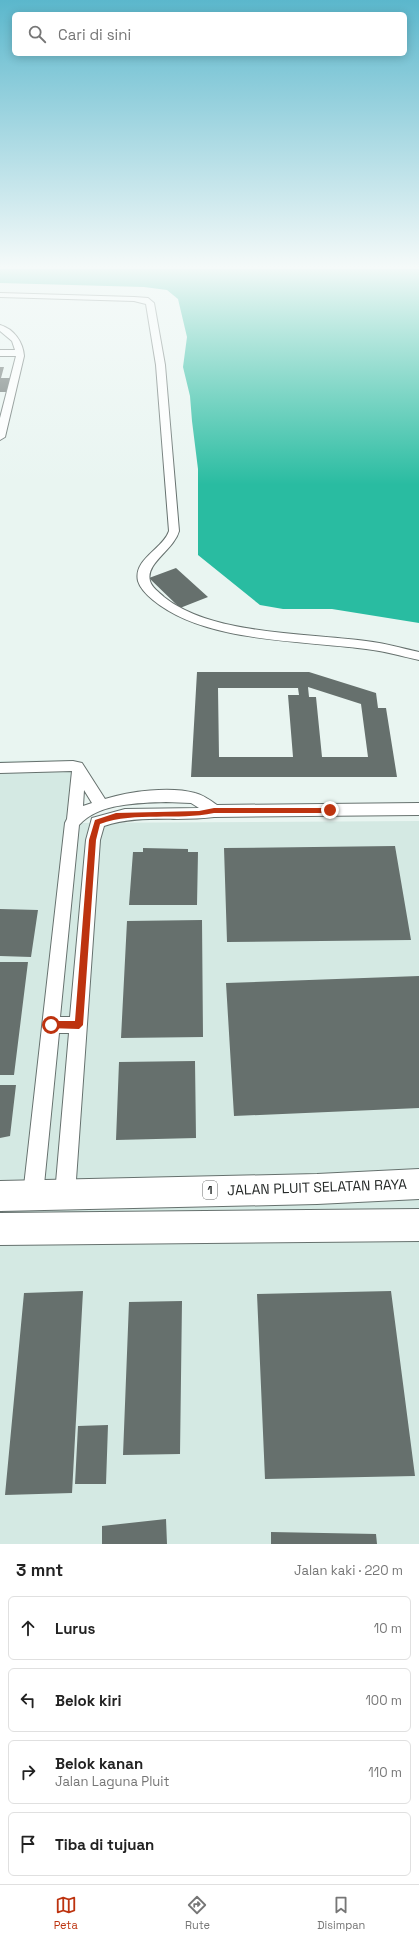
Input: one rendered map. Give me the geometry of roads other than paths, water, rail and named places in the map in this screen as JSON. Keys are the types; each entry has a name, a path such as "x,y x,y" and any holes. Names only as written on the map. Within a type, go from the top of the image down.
{"highway":[{"name":"JALAN PLUIT SELATAN RAYA","path":"0,1196 317,1189 419,1184"},
{"path":"0,1229 419,1225"}],"street":[{"path":"0,436 20,354 19,344 17,341"},
{"path":"159,341 164,387 165,427 174,531 172,540 147,564 143,573 144,581 158,600 180,614 262,634 359,644 419,656"},
{"path":"0,353 20,354"},
{"path":"0,768 77,767 101,806"},
{"path":"33,1195 79,772"},
{"path":"74,819 88,810 125,799 169,797 194,798 214,811"},
{"path":"65,1194 93,840 97,822 108,817 116,816 199,814 214,811 419,809"},
{"path":"51,1025 79,1025"}]}
